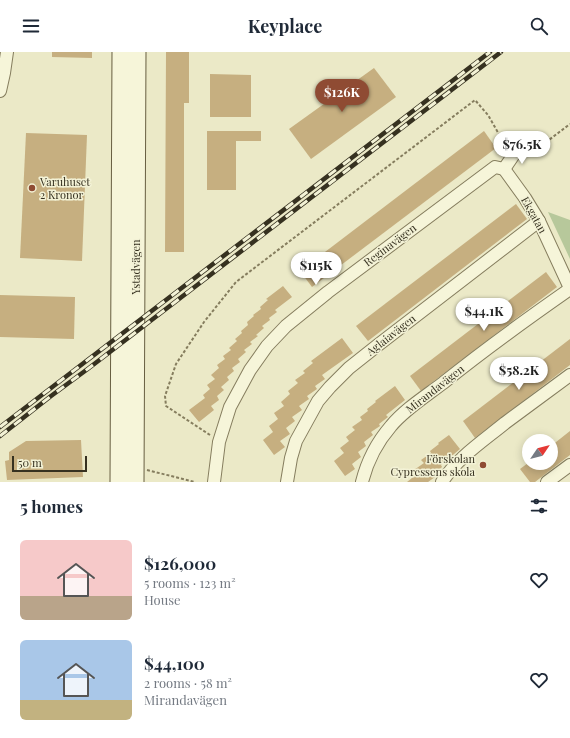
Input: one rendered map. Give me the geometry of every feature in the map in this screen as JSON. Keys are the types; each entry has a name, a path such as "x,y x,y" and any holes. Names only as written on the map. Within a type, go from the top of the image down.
{"main road":[{"name":"Ystadvägen","path":"119,482 121,52"},
{"name":"Ystadvägen","path":"135,476 137,52"}],"street":[{"path":"0,91 4,73 6,52"},
{"path":"504,169 516,151"},
{"name":"Reginavägen","path":"214,482 219,442 230,407 250,370 267,346 286,326 328,292 495,167 504,169"},
{"name":"Ekgatan","path":"504,169 525,198 539,222 570,288"},
{"name":"Aglaiavägen","path":"287,482 291,458 296,441 318,401 330,387 360,359 539,222"},
{"name":"Mirandavägen","path":"362,482 378,444 392,426 406,412 485,350 570,288"},
{"path":"442,482 448,473 465,455 484,439 570,375"},
{"path":"547,482 570,464"}],"path":[{"path":"219,442 166,406 165,396 176,364 204,322 236,282 475,100 488,115 500,136 516,151 533,152 570,124"},
{"path":"135,476 150,470 195,482"}],"green space":[{"path":"548,212 570,220 570,259"}],"building":[{"path":"52,52 92,52 92,58 52,57"},
{"path":"166,52 189,52 189,103 184,103 184,252 165,252"},
{"path":"374,68 396,97 311,159 289,129"},
{"path":"210,74 251,75 251,117 210,117"},
{"path":"207,131 261,131 261,141 236,141 236,190 207,190"},
{"path":"484,131 496,148 312,287 300,271"},
{"path":"26,133 87,135 82,261 20,258"},
{"path":"516,204 527,219 368,341 356,326"},
{"path":"546,272 557,287 421,391 410,376"},
{"path":"283,286 292,297 275,310 277,312 262,326 264,328 256,335 258,336 250,342 252,344 244,350 246,352 238,359 240,362 232,368 234,371 227,377 229,380 221,387 224,390 217,396 219,400 211,406 214,410 199,422 189,410 205,398 203,395 210,389 207,385 215,379 211,375 219,368 217,365 225,359 223,356 231,350 229,348 237,341 235,339 248,325 247,322 261,309 260,307 268,300 266,299"},
{"path":"0,295 75,297 74,339 0,337"},
{"path":"342,338 353,353 322,375 325,379 315,386 317,389 307,396 309,399 299,406 302,410 292,417 295,421 286,428 290,434 280,441 285,447 274,455 263,440 273,432 269,426 278,419 274,413 284,406 281,402 290,394 288,391 298,383 295,380 305,373 303,371 313,363 311,361"},
{"path":"570,339 570,365 475,438 463,421"},
{"path":"395,386 405,400 386,415 388,417 379,424 380,426 371,432 373,435 364,442 366,446 358,452 361,457 352,464 355,469 345,476 334,461 344,453 340,448 349,441 346,437 355,430 352,427 362,420 360,417 368,411 367,409"},
{"path":"570,431 570,455 558,464 558,440"},
{"path":"449,435 460,449 441,465 442,467 433,475 435,477 428,482 407,482 417,474 414,470 424,463 421,460 431,453 430,451 439,444 438,443"},
{"path":"81,440 83,477 7,480 5,461 9,460 9,452 26,441"},
{"path":"522,468 522,470 551,470 535,482 530,482 520,469"}],"railway":[{"path":"0,427 490,52"},
{"path":"0,436 501,52"}],"place":[{"name":"Varuhuset 2 Kronor","path":"32,188"},
{"name":"Förskolan Cypressens skola","path":"483,465"}]}
